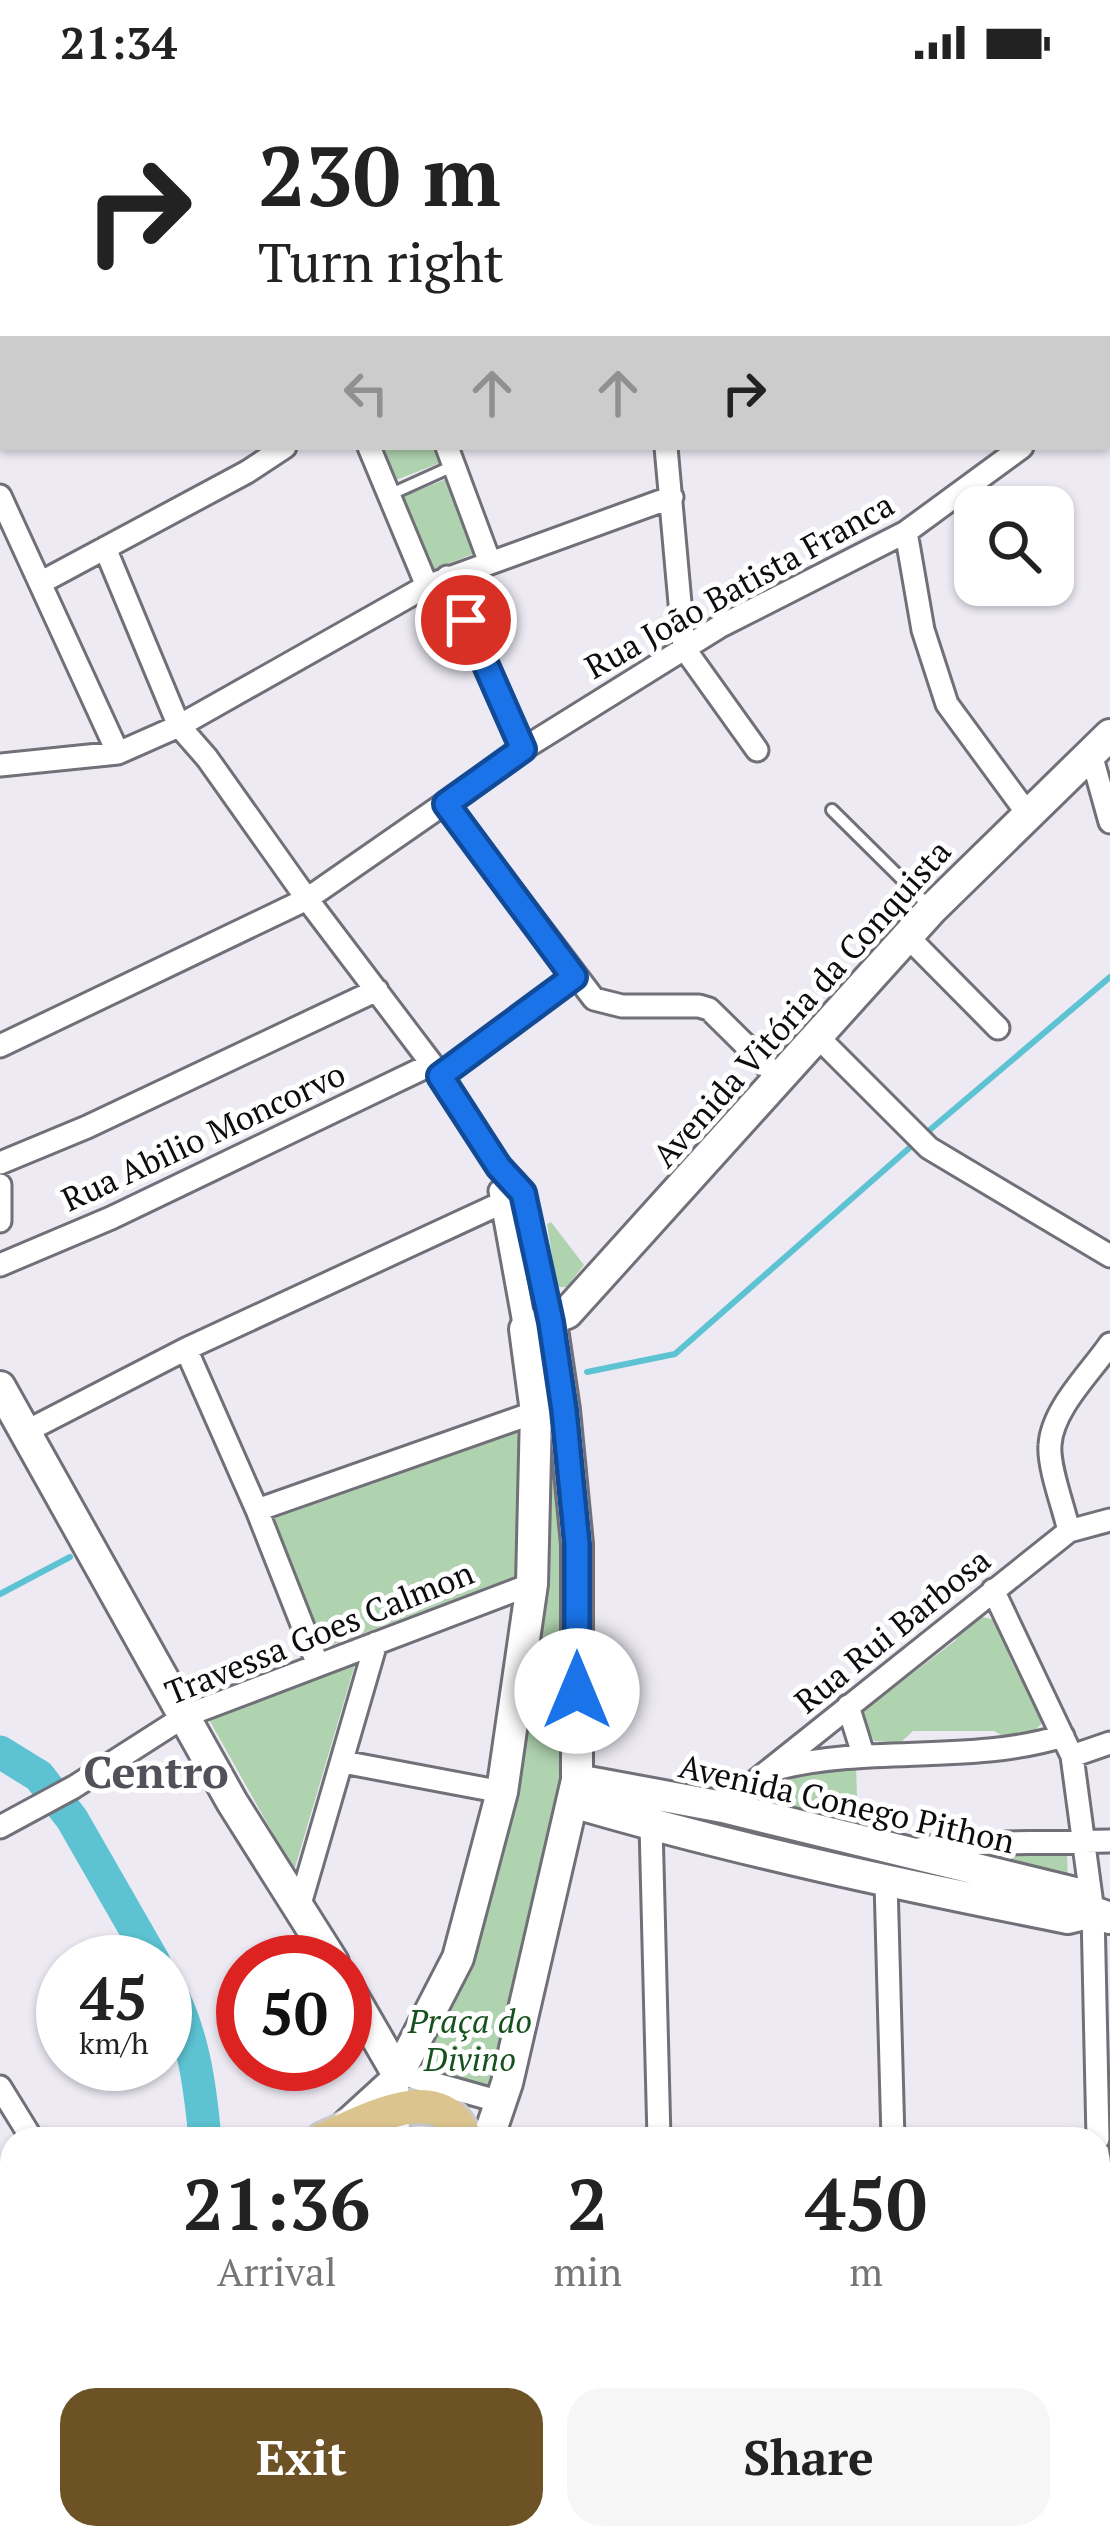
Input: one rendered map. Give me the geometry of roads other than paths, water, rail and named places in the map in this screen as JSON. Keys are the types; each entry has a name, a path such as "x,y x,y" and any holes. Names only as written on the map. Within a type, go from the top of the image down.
{"main road":[{"name":"Avenida Vitória da Conquista","path":"538,1326 567,1313 932,908 1101,744"},
{"path":"478,2127 575,1791 577,1544 538,1326"},
{"path":"0,1387 232,1802 318,1935"},
{"path":"370,2116 458,1958 502,1792 532,1584 550,1411"},
{"name":"Avenida Conego Pithon","path":"575,1791 723,1808 1075,1893 1101,1916"},
{"name":"Avenida Conego Pithon","path":"575,1791 651,1825 886,1882 1068,1918 1101,1916"},
{"path":"370,2116 439,2108 476,2127"}],"street":[{"path":"40,583 280,450"},
{"path":"370,450 388,495 523,749"},
{"path":"667,450 684,649 757,750"},
{"name":"Rua João Batista Franca","path":"0,1046 307,898 523,749 719,627 906,532 1018,450"},
{"path":"450,456 489,560"},
{"path":"0,496 118,753"},
{"path":"0,765 118,753 179,726 437,581 672,497"},
{"path":"906,532 923,630 947,704 1027,813"},
{"path":"105,548 179,726 436,1070 499,1167 512,1197 538,1326"},
{"path":"1101,744 1110,822"},
{"path":"446,804 594,999 709,1010 780,1079"},
{"path":"907,935 998,1028"},
{"name":"Rua Abilio Moncorvo","path":"0,1265 436,1070 574,977"},
{"path":"0,1162 87,1127 377,990"},
{"path":"818,1038 929,1148 1110,1256"},
{"path":"0,1185 0,1221"},
{"path":"25,1432 186,1348 512,1197"},
{"path":"1069,1531 1049,1445 1072,1396 1110,1344"},
{"path":"186,1348 318,1665"},
{"path":"257,1510 550,1411"},
{"name":"Rua Rui Barbosa","path":"723,1808 1069,1531 1110,1520"},
{"name":"Travessa Goes Calmon","path":"0,1827 74,1787 184,1716 532,1584"},
{"path":"993,1590 1068,1746 1082,1840 1101,1916 1098,2127"},
{"path":"300,1904 376,1643"},
{"path":"848,1706 862,1754"},
{"path":"773,1769 862,1754 1110,1743"},
{"path":"344,1762 502,1792"},
{"path":"651,1825 659,2127"},
{"path":"896,1852 946,1844 1110,1841"},
{"path":"886,1882 893,2127"},
{"path":"0,2087 25,2127"},
{"path":"370,2116 469,2127"}],"lane":[{"path":"388,495 450,456"},
{"path":"832,810 932,908"}],"waterway":[{"path":"925,1134 1110,977"},
{"path":"587,1372 675,1354 915,1143"},
{"path":"0,1594 70,1557"},
{"path":"0,1752 39,1776 72,1819 139,1935"},
{"path":"192,2051 204,2127"}],"district":[{"name":"Centro","path":"156,1771"}],"park label":[{"name":"Praça do Divino","path":"470,2039"}]}
